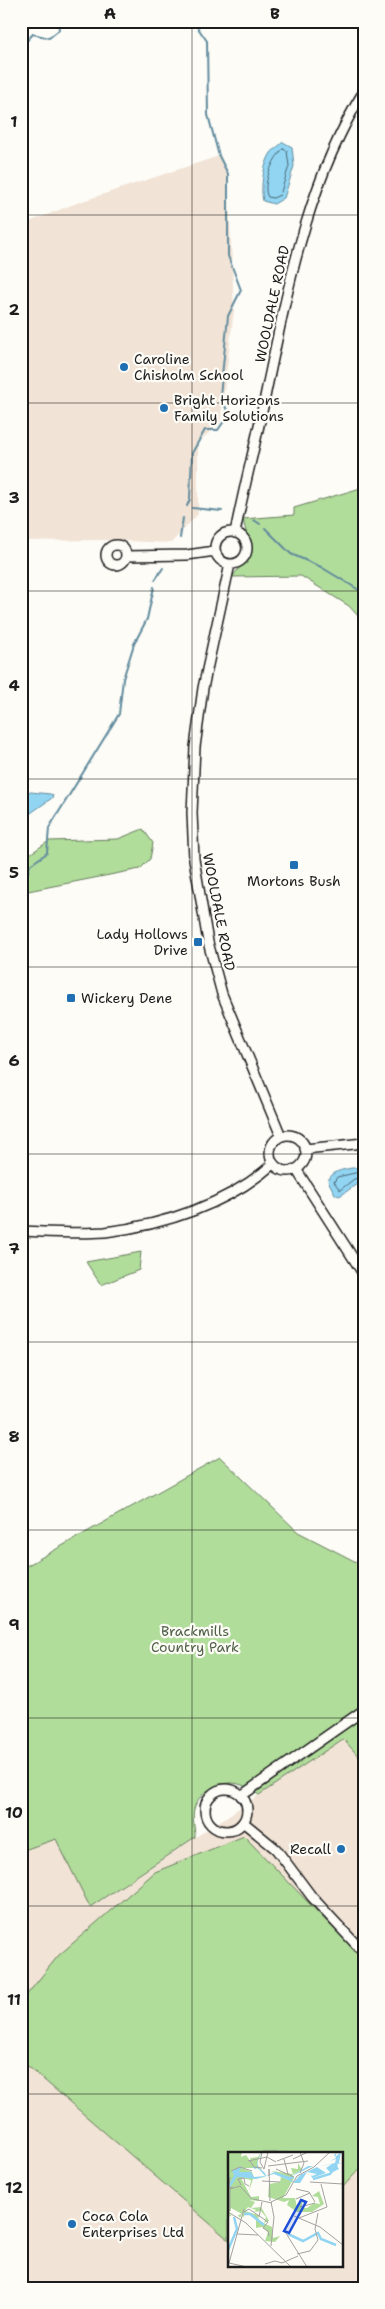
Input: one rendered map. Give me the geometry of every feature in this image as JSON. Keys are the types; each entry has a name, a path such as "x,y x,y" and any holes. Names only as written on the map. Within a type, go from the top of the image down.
{"street":[{"name":"WOOLDALE ROAD","path":"235,533 300,236 315,190 333,148 347,118 364,91"},
{"path":"230,532 244,539 247,548 244,558 240,562 230,564 220,560 215,551 217,540 220,536 230,532"},
{"path":"126,556 187,555 215,551"},
{"name":"WOOLDALE ROAD","path":"230,564 203,688 195,747 192,812 194,859 208,942 222,994 281,1136"},
{"path":"281,1136 293,1136 299,1139 306,1149 304,1161 296,1169 284,1171 273,1164 269,1151 271,1145 281,1136"},
{"path":"306,1149 364,1143"},
{"path":"21,1230 77,1233 105,1232 146,1225 228,1196 250,1183 273,1164"},
{"path":"296,1169 364,1275"},
{"path":"241,1796 364,1710"},
{"path":"222,1790 236,1792 241,1796 247,1811 243,1822 233,1830 225,1831 217,1829 210,1824 206,1810 210,1797 222,1790"},
{"path":"243,1822 276,1849 312,1897 364,1953"}],"shaded area":[{"name":"Caroline Chisholm School","path":"219,156 228,174 234,310 220,424 198,442 198,514 171,543 105,540 21,541 21,225 77,203"},
{"path":"343,1739 364,1762 364,2288 21,2288 21,1851 56,1839 91,1907"}],"green space":[{"path":"364,487 364,771 360,744 363,633 358,616 349,606 301,576 232,577 251,553 243,519 294,515 294,508"},
{"path":"143,829 153,843 150,859 140,869 28,891 21,883 21,863 27,856 49,841 118,839"},
{"path":"141,1252 139,1270 101,1285 86,1262"},
{"name":"Brackmills Country Park","path":"220,1457 298,1532 364,1566 364,1762 343,1739 259,1795 235,1783 213,1787 201,1796 194,1809 195,1837 90,1907 56,1839 21,1851 21,1569"},
{"path":"244,1836 364,1960 364,2164 342,2188 342,2152 228,2152 228,2239 21,2060 21,2002 58,1956 155,1872"}],"water":[{"path":"283,142 292,147 294,166 284,198 274,204 263,201 263,177 268,158"},
{"path":"21,791 53,795 52,798 21,820"},
{"path":"364,1166 364,1181 339,1196 335,1194 328,1181 330,1177 338,1171"}],"waterway":[{"path":"21,47 33,34 49,38 59,30 58,21"},
{"path":"187,506 190,499 192,453 205,430 218,430 229,414 220,396 228,316 241,290 228,256 228,174 219,156 208,115 207,41 193,21"},
{"path":"192,508 222,511"},
{"path":"180,538 183,518"},
{"path":"254,520 260,524"},
{"path":"265,528 291,554 321,567 364,593"},
{"path":"155,580 163,568"},
{"path":"28,872 30,865 47,853 49,828 119,714 123,679 134,644 147,619 154,587"}],"place":[{"name":"Caroline Chisholm School","path":"124,367"},
{"name":"Bright Horizons Family Solutions","path":"164,408"},
{"name":"Mortons Bush","path":"294,865"},
{"name":"Lady Hollows Drive","path":"198,942"},
{"name":"Wickery Dene","path":"71,998"},
{"name":"Recall","path":"341,1849"},
{"name":"Coca Cola Enterprises Ltd","path":"72,2224"}]}
